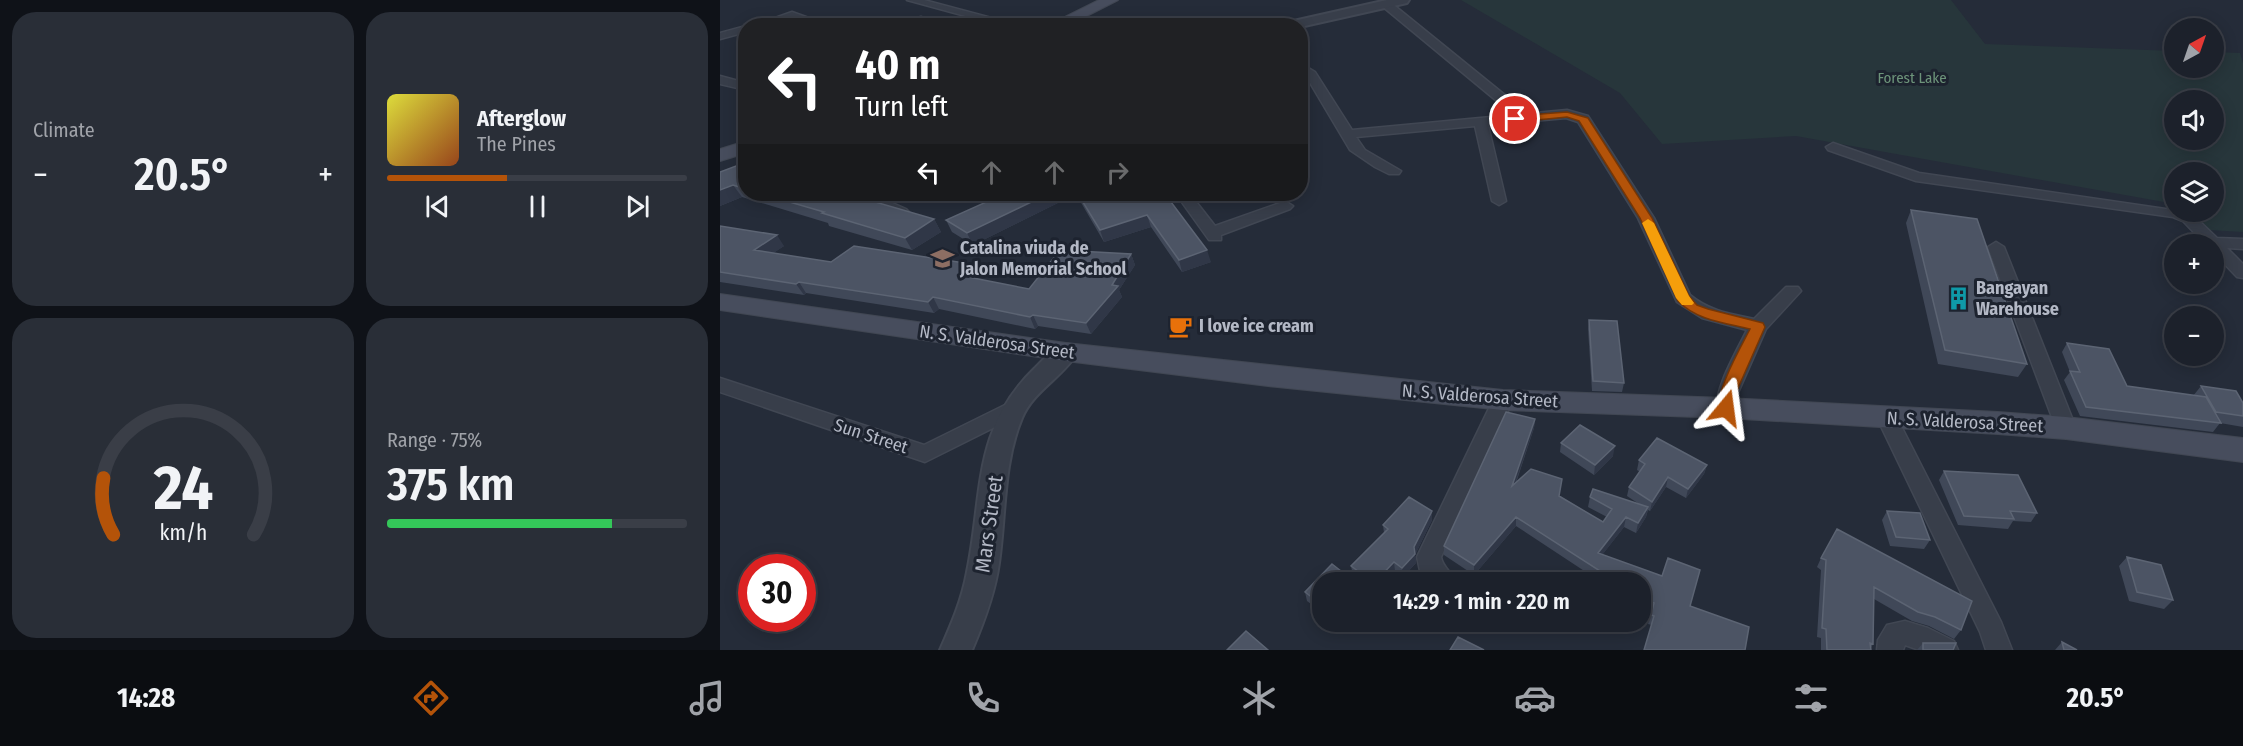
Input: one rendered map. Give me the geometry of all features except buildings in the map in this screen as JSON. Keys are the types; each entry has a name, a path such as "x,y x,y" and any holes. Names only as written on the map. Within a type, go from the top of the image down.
{"main road":[{"path":"1072,18 1111,0"},
{"path":"720,155 738,149"},
{"name":"N. S. Valderosa Street","path":"720,302 1066,352 1268,376 1503,400 1726,408 2066,428 2243,450"}],"street":[{"path":"912,0 985,18"},
{"path":"1308,22 1403,0"},
{"path":"1386,4 1502,99"},
{"path":"782,18 792,15 801,18"},
{"path":"720,36 738,31"},
{"path":"1308,72 1348,134 1351,145 1364,155 1394,171"},
{"path":"720,80 738,85"},
{"path":"1348,134 1567,114 1583,118 1646,218 1683,298 1692,308 1704,313 1758,327"},
{"path":"1481,122 1499,201"},
{"path":"1833,147 1916,177 2176,213 2188,218 2204,234"},
{"path":"875,201 909,214"},
{"path":"1188,201 1213,235 1285,206"},
{"path":"2224,243 2243,244"},
{"path":"1996,247 2066,428"},
{"path":"2224,254 2243,273"},
{"path":"1726,408 1727,395 1758,327 1792,291"},
{"name":"Mars Street","path":"957,650 975,604 984,566 1000,444 1010,416 1066,352"},
{"name":"Sun Street","path":"720,385 925,454 1019,403"},
{"path":"1433,572 1429,557 1503,400"},
{"path":"1887,418 1992,630 1999,650"},
{"path":"1890,650 1891,640 1896,634 1905,633 1945,650"}],"green space":[{"name":"Forest Lake","path":"1461,0 1951,0 1985,44 2164,51 2164,78 2224,78 2224,52 2240,53 2243,63 2243,232 2209,230 2202,222 2224,222 2224,162 2164,162 2164,202 1796,136 1662,144 1620,93"}],"slow traffic":[{"path":"1648,223 1687,303"}],"place":[{"name":"Catalina viuda de Jalon Memorial School","path":"942,258"},
{"name":"Bangayan Warehouse","path":"1958,298"},
{"name":"I love ice cream","path":"1181,326"}],"route":[{"path":"1515,119 1567,114 1583,118 1646,218 1683,298 1692,308 1704,313 1758,327 1727,395 1726,408"}]}
